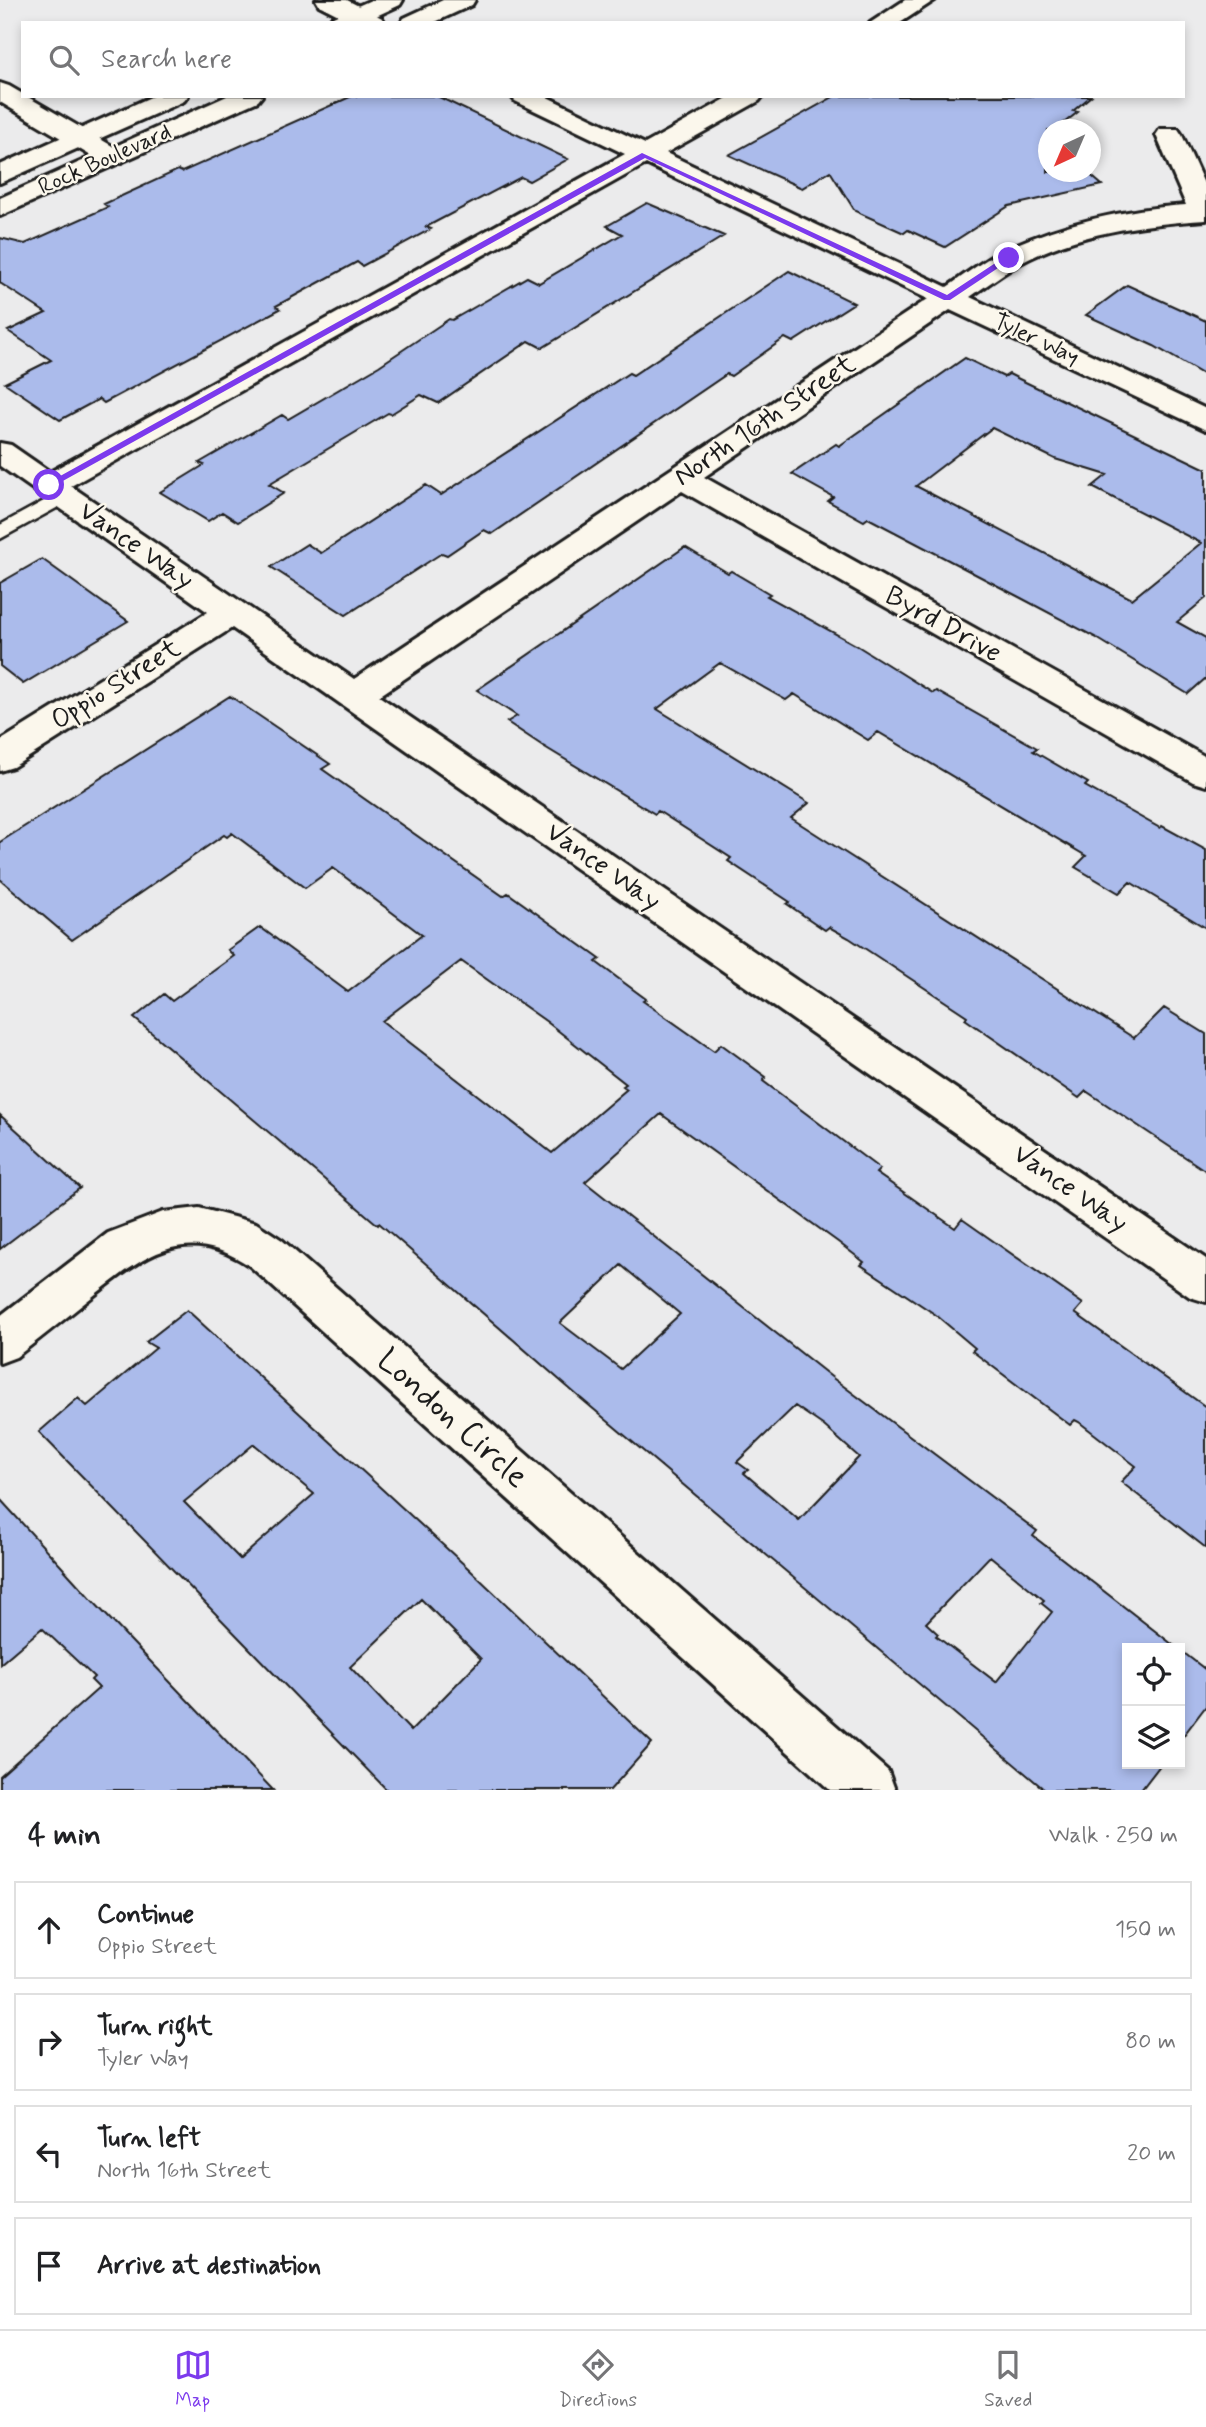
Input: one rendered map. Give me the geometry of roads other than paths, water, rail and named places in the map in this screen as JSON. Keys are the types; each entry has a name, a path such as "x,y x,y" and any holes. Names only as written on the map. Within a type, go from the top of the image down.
{"street":[{"path":"328,0 357,20 391,0"},
{"path":"417,21 463,0"},
{"path":"886,21 923,0"},
{"path":"0,91 112,158"},
{"name":"Rock Boulevard","path":"0,175 171,98"},
{"name":"Rock Boulevard","path":"0,208 245,98"},
{"name":"Tyler Way","path":"528,98 1206,421"},
{"path":"56,491 746,98"},
{"path":"1169,135 1204,212"},
{"name":"North 16th Street","path":"354,696 1009,258 1050,239 1131,219 1204,212"},
{"name":"Vance Way","path":"0,452 1206,1283"},
{"name":"Byrd Drive","path":"680,477 1206,773"},
{"name":"Oppio Street","path":"0,758 233,612"},
{"name":"London Circle","path":"0,1343 124,1246 163,1231 200,1227 240,1236 266,1253 869,1790"}],"lane":[{"path":"0,533 56,491"}]}
